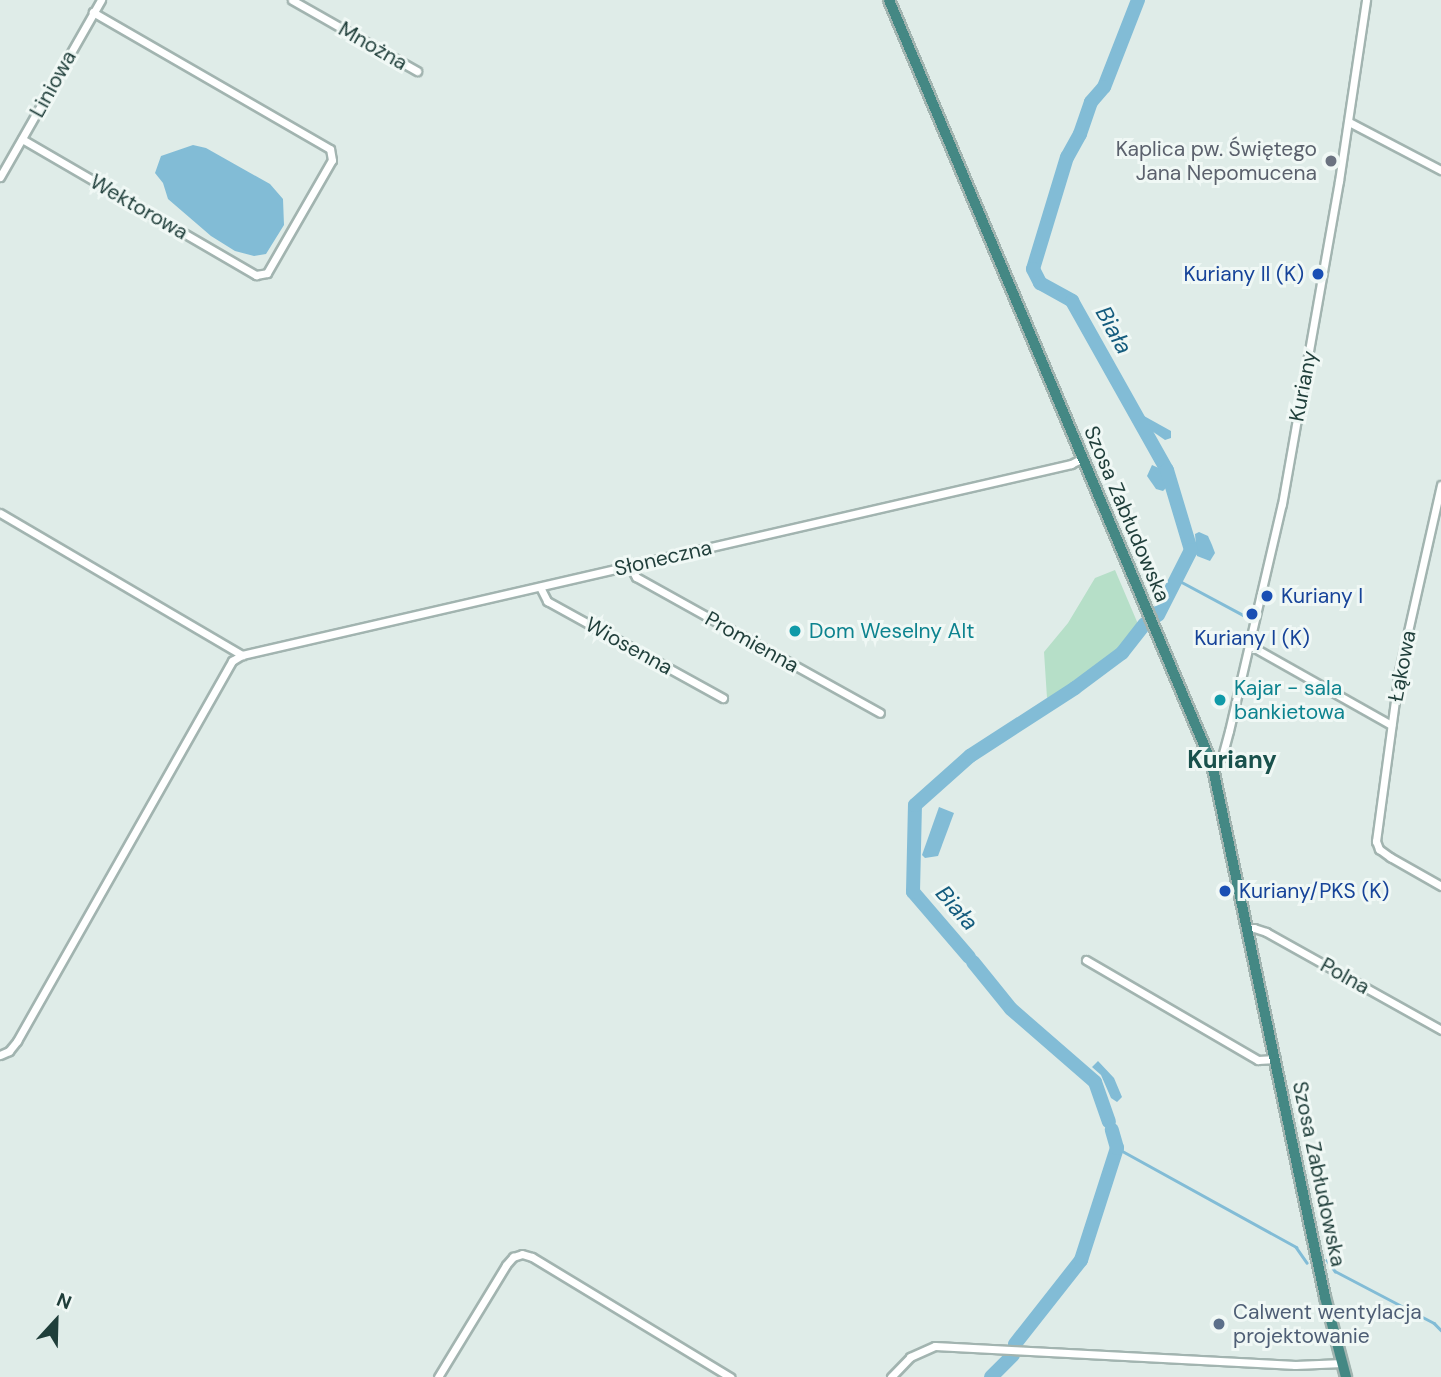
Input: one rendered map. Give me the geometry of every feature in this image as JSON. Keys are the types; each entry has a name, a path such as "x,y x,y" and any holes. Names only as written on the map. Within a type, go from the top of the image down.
{"highway":[{"name":"Szosa Zabłudowska","path":"889,0 1212,764 1325,1297 1346,1377"}],"street":[{"name":"Liniowa","path":"0,177 100,0"},
{"name":"Mnożna","path":"292,0 417,71"},
{"name":"Kuriany","path":"1212,764 1222,757 1251,646 1282,504 1349,122 1366,0"},
{"name":"Wektorowa","path":"22,139 256,275 267,273 332,160 330,149 93,12"},
{"path":"1349,122 1441,170"},
{"name":"Słoneczna","path":"242,655 1071,464 1083,458"},
{"name":"Łąkowa","path":"1441,485 1399,671 1376,833 1379,849 1441,886"},
{"path":"0,513 242,655 232,661 17,1041 9,1051 0,1055"},
{"name":"Promienna","path":"629,565 636,577 880,713"},
{"name":"Wiosenna","path":"540,587 547,601 723,698"},
{"path":"1251,646 1391,725"},
{"name":"Polna","path":"1248,929 1266,932 1441,1030"},
{"name":"Szosa Zabłudowska","path":"1086,960 1258,1059 1276,1059"},
{"path":"438,1377 506,1265 513,1257 522,1254 532,1257 730,1377"},
{"path":"891,1377 910,1357 935,1346 1295,1365 1343,1363"}],"green space":[{"path":"1115,570 1138,624 1123,646 1081,680 1047,698 1044,652 1068,623 1095,578"}],"water":[{"path":"193,145 206,148 270,184 283,199 284,225 266,254 254,256 235,251 211,236 168,199 163,183 155,173 161,156"},
{"path":"1144,416 1171,431 1171,438 1165,440 1149,429 1142,419"},
{"path":"1152,465 1161,469 1167,487 1163,491 1156,489 1147,476"},
{"path":"1199,532 1208,536 1212,545 1215,553 1210,561 1197,556 1195,534"},
{"path":"939,807 954,813 938,856 925,858 922,855"},
{"path":"1098,1061 1114,1078 1122,1097 1117,1102 1111,1098 1101,1075 1092,1067"}],"waterway":[{"name":"Biała","path":"1138,0 1104,87 1091,102 1080,134 1067,157 1033,269 1040,283 1072,301 1167,470 1191,550 1158,615"},
{"path":"1178,580 1247,617"},
{"name":"Biała","path":"969,957 913,892 915,805 970,756 1075,688 1122,653 1145,624"},
{"name":"Biała","path":"973,962 1011,1009 1095,1082 1109,1122"},
{"name":"Biała","path":"1015,1344 1081,1260 1117,1148 1112,1130"},
{"path":"1117,1148 1296,1247 1307,1263"},
{"path":"1327,1260 1335,1271 1434,1323 1441,1330"},
{"name":"Biała","path":"991,1377 1013,1355"}],"place":[{"name":"Kaplica pw. Świętego Jana Nepomucena","path":"1331,161"},
{"name":"Kuriany II (K)","path":"1318,274"},
{"name":"Kuriany I","path":"1267,596"},
{"name":"Kuriany I (K)","path":"1252,614"},
{"name":"Dom Weselny Alt","path":"795,631"},
{"name":"Kajar - sala bankietowa","path":"1220,700"},
{"name":"Kuriany/PKS (K)","path":"1225,891"},
{"name":"Calwent wentylacja projektowanie","path":"1219,1324"}],"district":[{"name":"Kuriany","path":"1232,760"}]}
